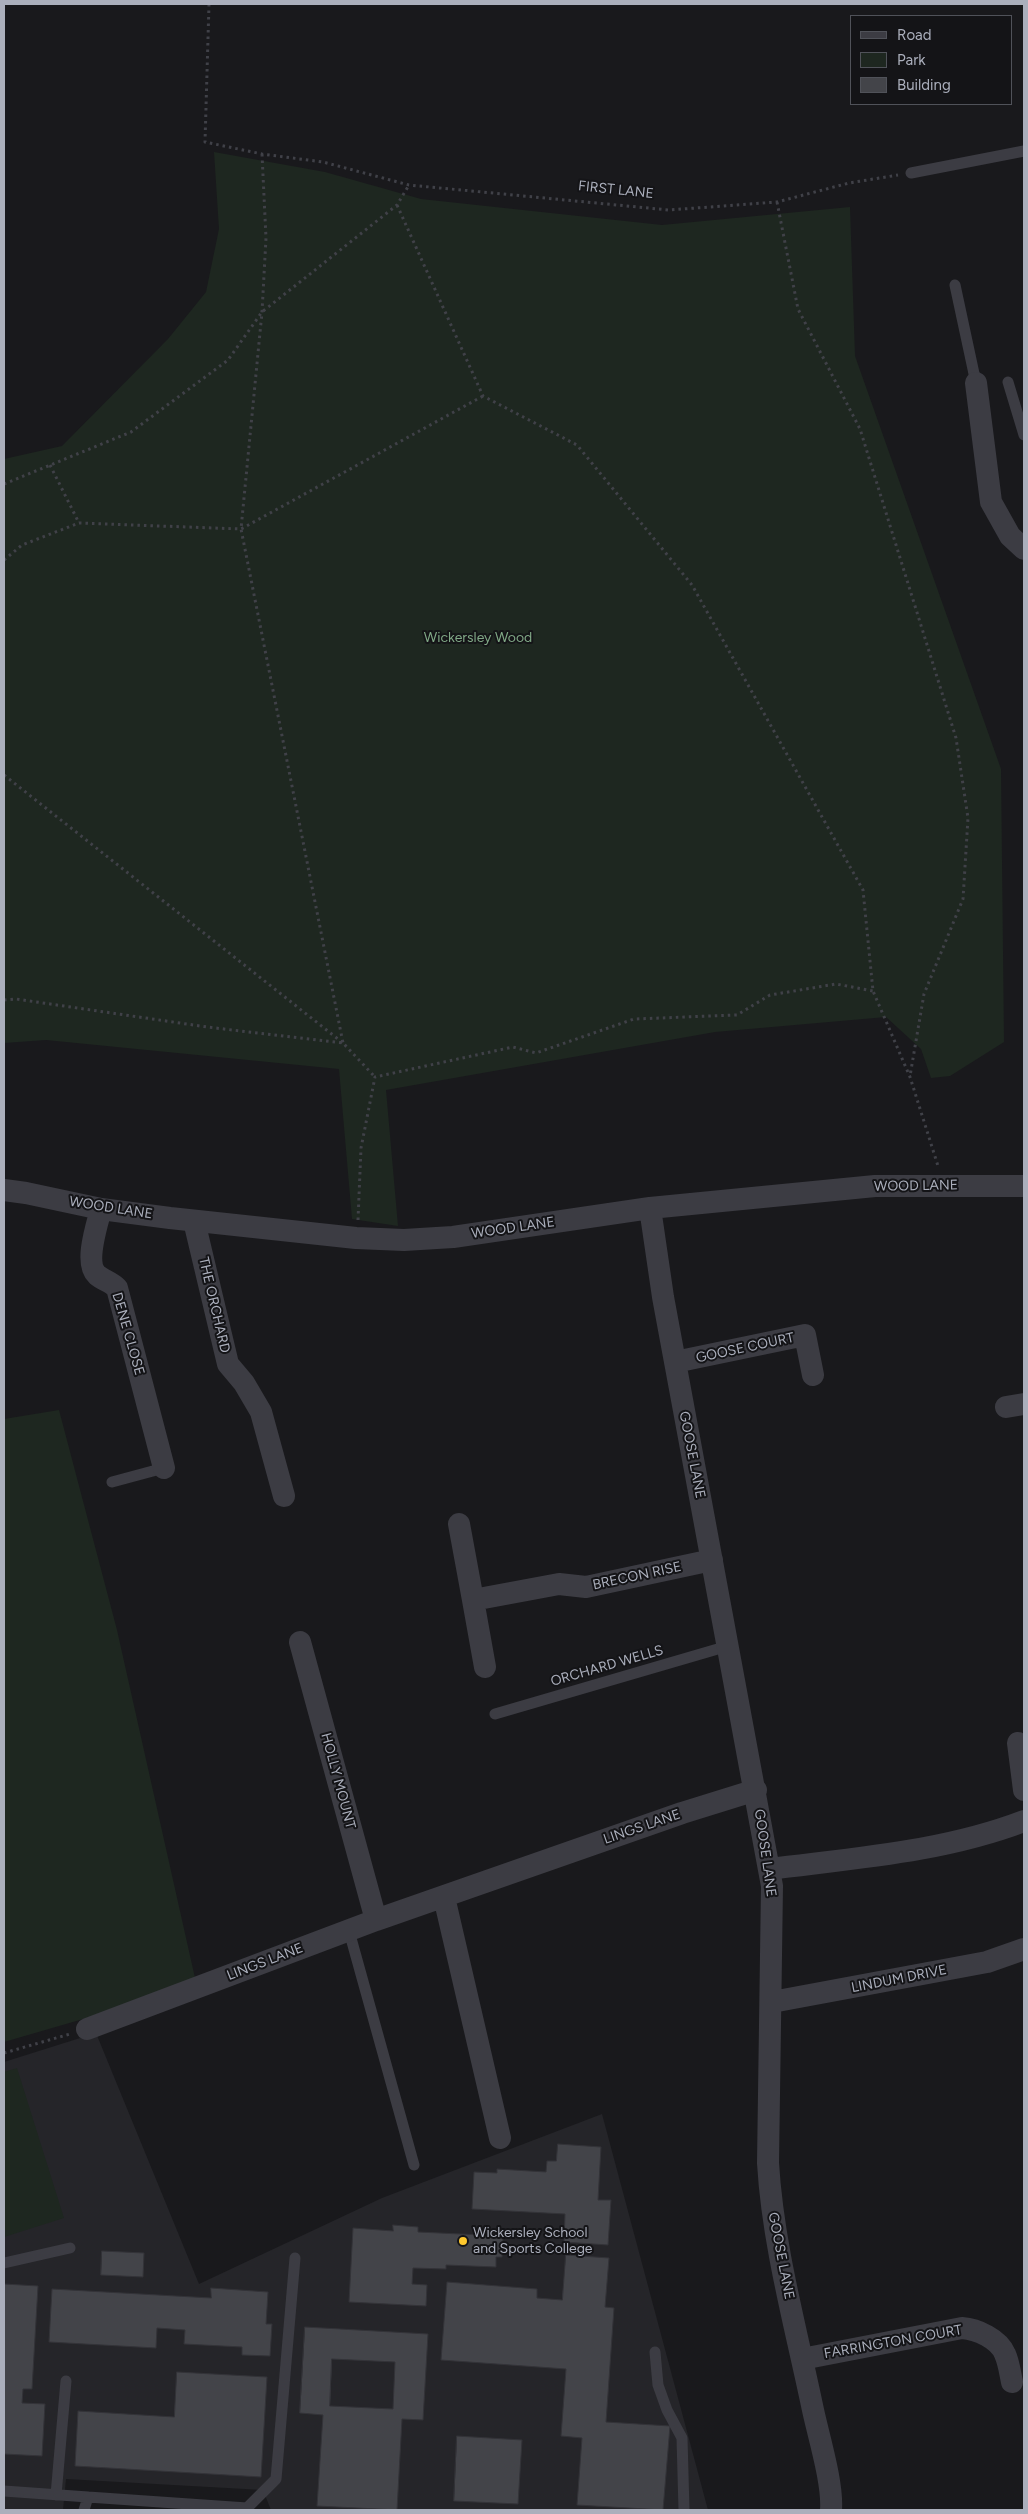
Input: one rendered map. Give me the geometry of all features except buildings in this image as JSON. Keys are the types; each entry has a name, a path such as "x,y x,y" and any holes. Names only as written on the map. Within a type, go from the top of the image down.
{"street":[{"path":"976,383 991,502 1010,536 1024,549"},
{"name":"WOOD LANE","path":"4,1190 101,1208 194,1221 356,1238 404,1240 453,1237 650,1208 875,1186 1024,1186"},
{"name":"DENE CLOSE","path":"101,1208 90,1258 92,1267 97,1275 109,1281 117,1288 164,1468"},
{"name":"GOOSE LANE","path":"650,1208 675,1362 770,1869 772,1886 772,2002 768,2163 771,2208 833,2507"},
{"name":"THE ORCHARD","path":"194,1221 228,1364 244,1383 261,1412 284,1496"},
{"name":"GOOSE COURT","path":"675,1362 805,1335 813,1374"},
{"path":"458,1524 485,1666"},
{"name":"BRECON RISE","path":"473,1600 559,1584 586,1587 712,1560"},
{"name":"HOLLY MOUNT","path":"300,1642 376,1920"},
{"path":"1018,1743 1024,1790"},
{"name":"LINGS LANE","path":"87,2029 376,1920 682,1813 756,1790"},
{"path":"770,1869 937,1847 996,1832 1024,1821"},
{"path":"444,1897 500,2138"},
{"name":"LINDUM DRIVE","path":"772,2002 987,1962 1024,1949"},
{"name":"FARRINGTON COURT","path":"802,2359 962,2328 972,2329 1000,2346 1006,2355 1012,2382"}],"lane":[{"path":"911,173 1024,151"},
{"path":"955,285 976,383"},
{"path":"1008,382 1024,435"},
{"path":"112,1482 164,1468"},
{"name":"ORCHARD WELLS","path":"495,1714 728,1646"},
{"path":"349,1931 414,2165"},
{"path":"4,2263 70,2248"},
{"path":"4,2492 248,2509 276,2479 295,2258"},
{"path":"655,2352 658,2385 667,2410 682,2438 684,2510"},
{"path":"56,2495 66,2380"},
{"path":"84,2510 88,2497"}],"path":[{"name":"FIRST LANE","path":"209,4 205,142 262,154 323,162 409,185 669,210 777,202 849,183 911,173"},
{"path":"262,154 266,238 262,312 241,529 343,1044"},
{"path":"4,484 131,432 228,360 262,312 398,205 409,185"},
{"path":"777,202 798,309 860,430 956,738 968,818 963,899 924,994 910,1077"},
{"path":"398,205 483,396 577,445 692,585 863,890 873,990 910,1077 944,1185"},
{"path":"4,560 22,545 79,523 241,529 483,396"},
{"path":"50,465 79,523"},
{"path":"4,775 343,1044 375,1077"},
{"path":"375,1077 513,1047 536,1053 634,1019 737,1015 770,995 836,984 873,990"},
{"path":"4,1000 16,999 207,1027 343,1044"},
{"path":"356,1238 361,1195 361,1148 375,1077"},
{"path":"4,2053 87,2029"}],"shaded area":[{"name":"Wickersley School and Sports College","path":"96,2033 199,2284 382,2198 602,2114 708,2510 271,2510 263,2490 66,2479 63,2510 4,2510 4,2062"}],"green space":[{"name":"Wickersley Wood","path":"214,152 325,172 421,199 662,225 850,207 855,356 1001,769 1004,1042 950,1076 931,1078 921,1049 886,1017 715,1032 386,1090 398,1226 352,1219 339,1069 46,1040 4,1043 4,459 62,446 168,339 206,292 219,229"},
{"path":"59,1410 117,1630 195,1978 90,2017 4,2042 4,1419"},
{"path":"17,2068 64,2218 4,2237 4,2072"}],"place":[{"name":"Wickersley School and Sports College","path":"463,2241"}]}
